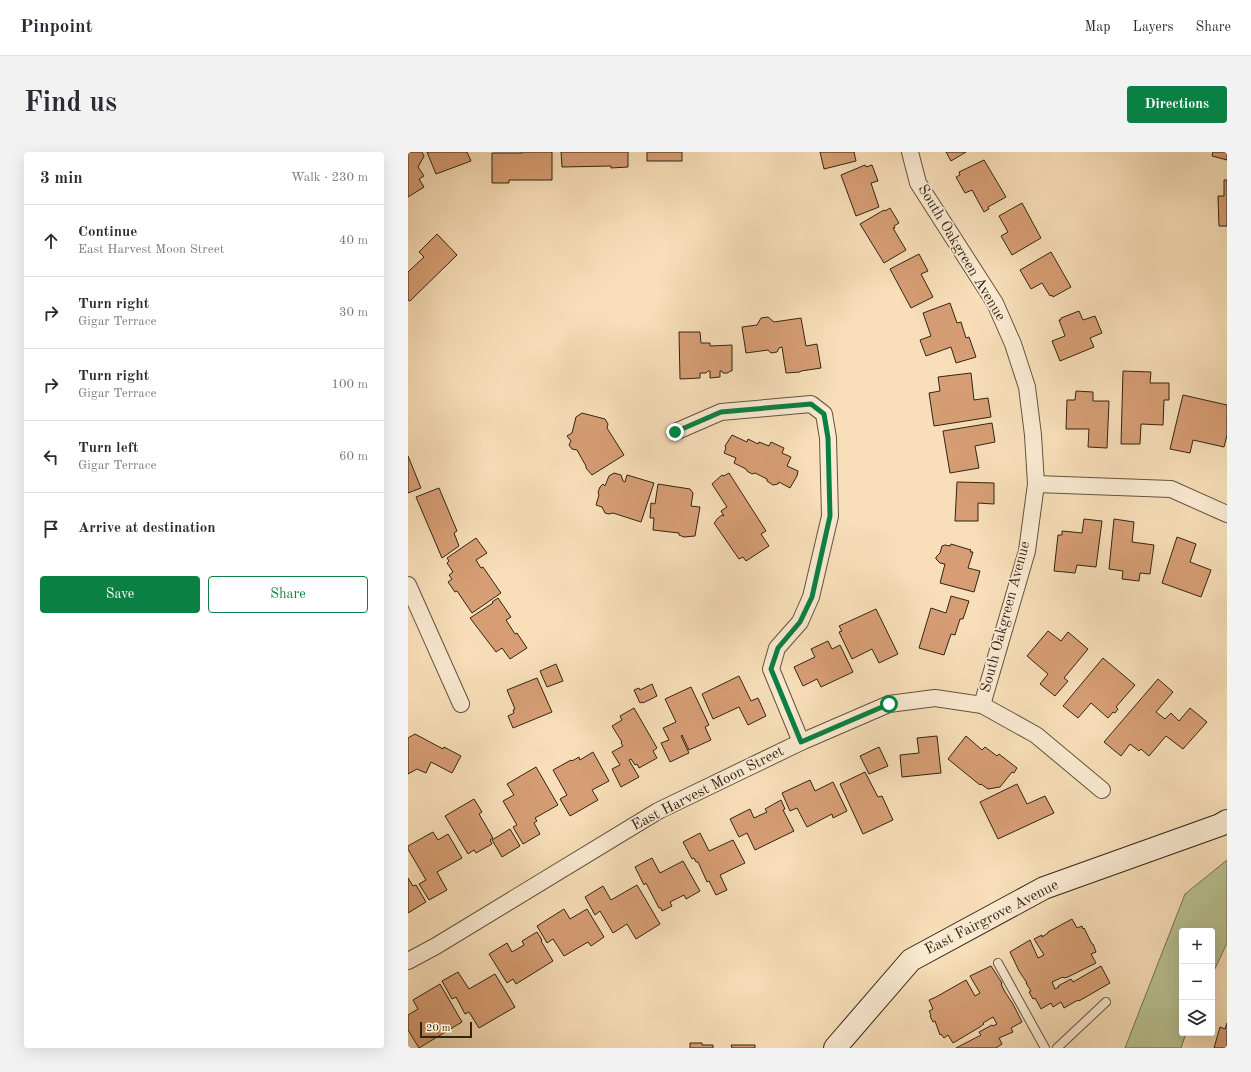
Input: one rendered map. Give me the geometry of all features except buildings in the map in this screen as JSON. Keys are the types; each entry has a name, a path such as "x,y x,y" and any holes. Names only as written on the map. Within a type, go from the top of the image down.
{"street":[{"name":"South Oakgreen Avenue","path":"910,152 918,183 995,303 1013,344 1027,387 1033,435 1036,484 1026,551 982,705"},
{"path":"675,432 721,412 811,404 824,414 828,438 830,516 812,597 800,622 778,648 771,669 801,742"},
{"path":"1036,484 1171,489 1227,514"},
{"path":"408,585 461,704"},
{"name":"East Harvest Moon Street","path":"408,962 658,811 801,742 889,704 935,698 982,705 1036,735 1102,790"},
{"name":"East Fairgrove Avenue","path":"835,1048 911,960 1044,888 1220,825 1227,821"}],"lane":[{"path":"998,963 1045,1048"},
{"path":"1057,1048 1106,1002"}],"green space":[{"path":"1227,860 1227,943 1215,969 1215,928 1179,928 1179,1036 1185,1036 1181,1048 1125,1048 1185,894"}],"route":[{"path":"675,432 721,412 811,404 824,414 828,438 830,516 812,597 800,622 778,648 771,669 801,742 889,704"}]}
